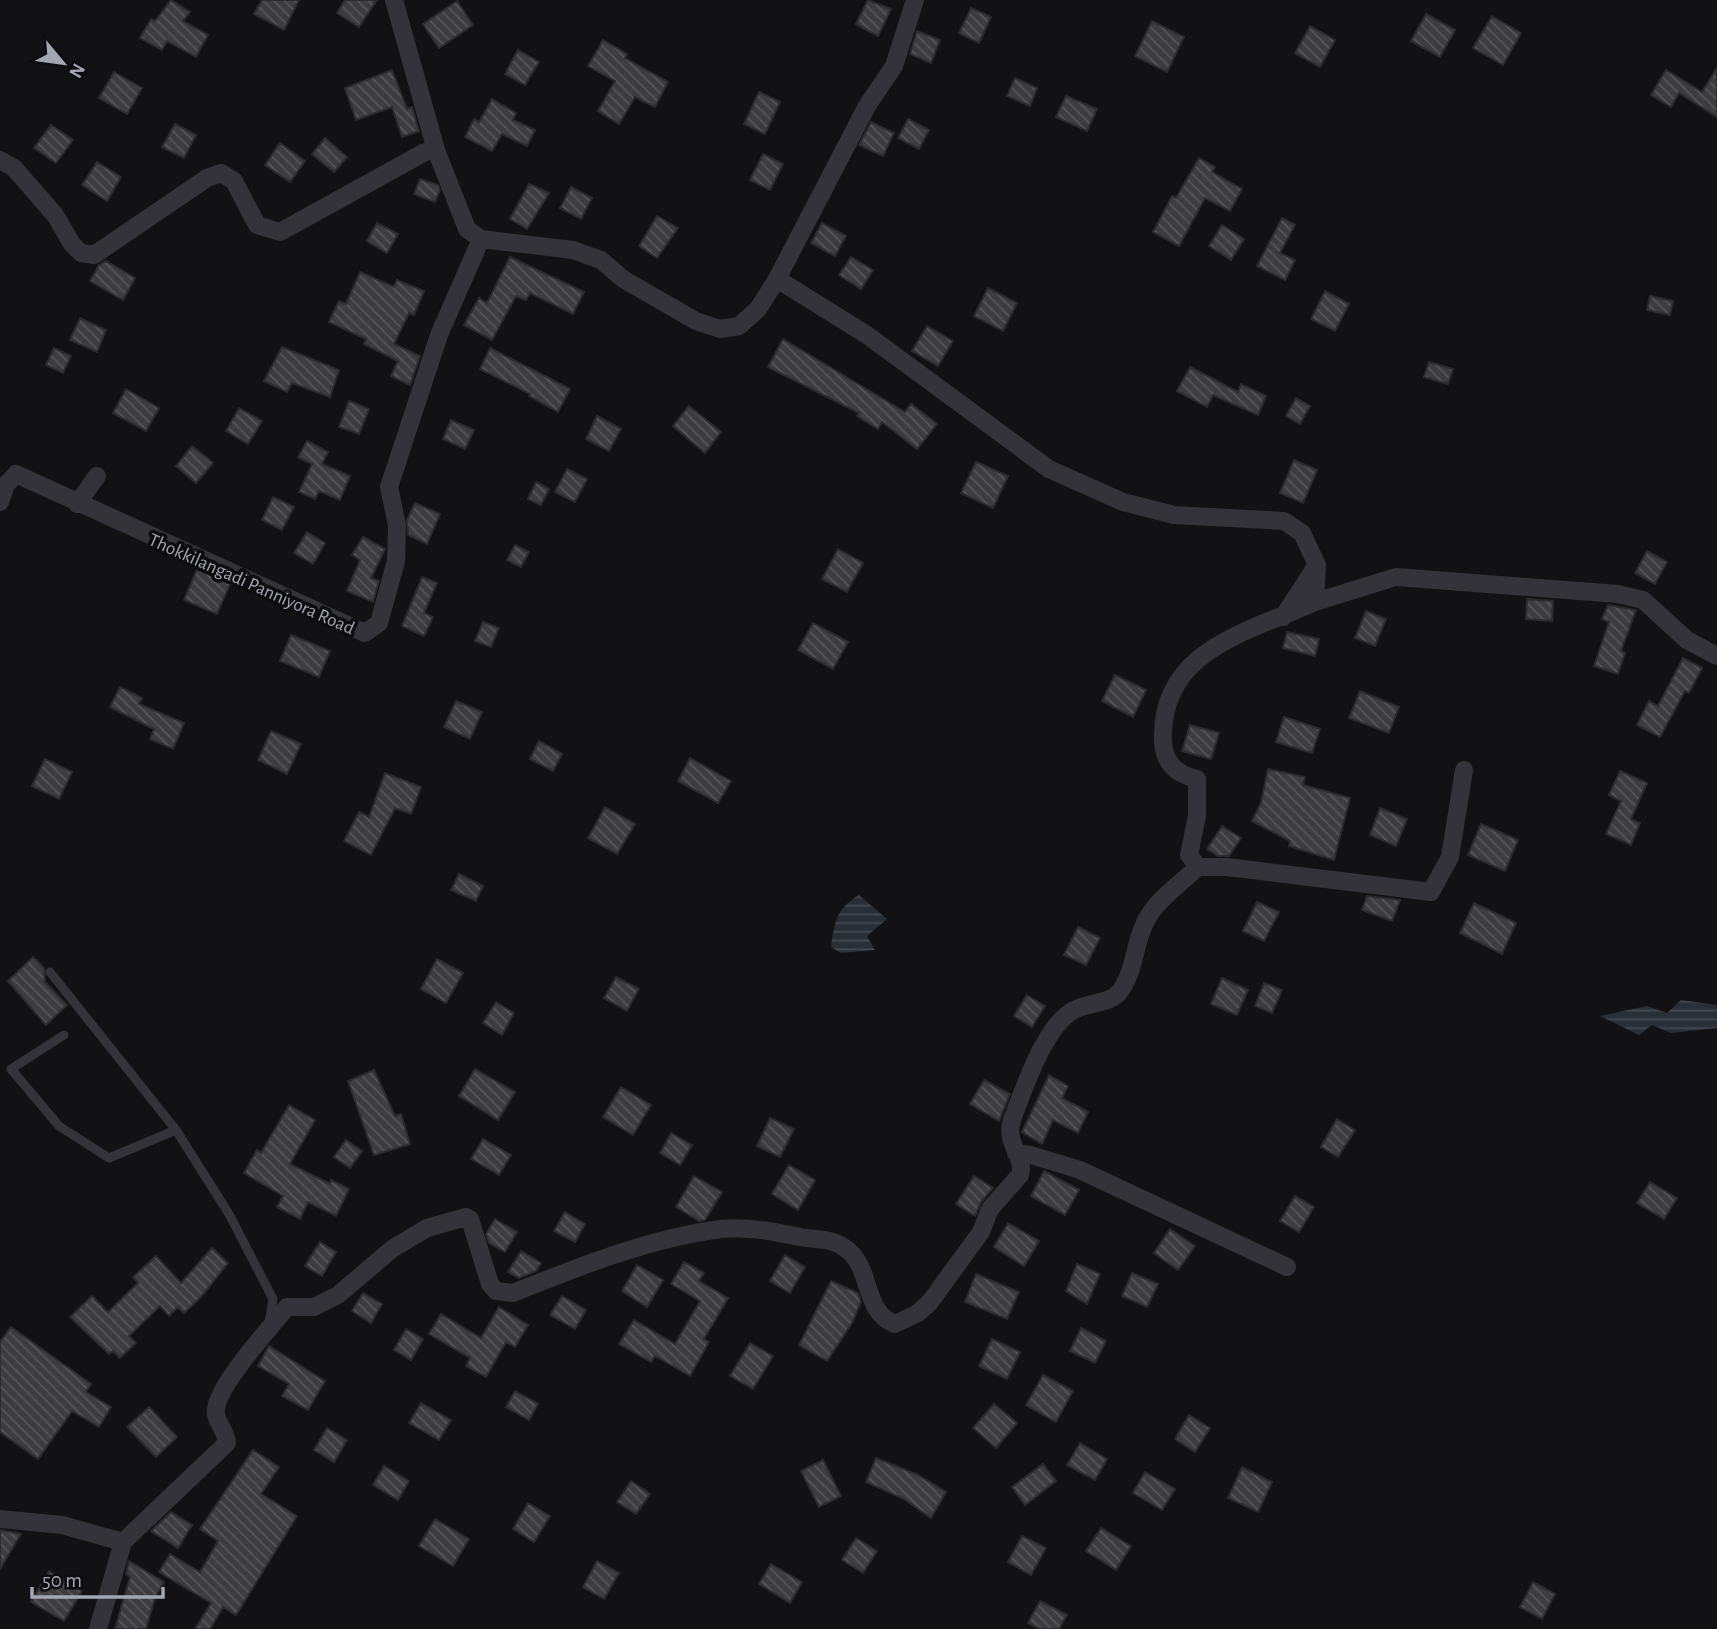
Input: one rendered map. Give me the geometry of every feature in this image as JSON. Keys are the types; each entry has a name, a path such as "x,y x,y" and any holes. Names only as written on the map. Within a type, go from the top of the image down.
{"street":[{"path":"394,0 436,150 467,229 481,239 573,250 601,260 624,279 696,321 720,330 738,326 758,309 777,279 867,106 894,66 915,0"},
{"path":"0,160 14,168 55,215 72,244 81,253 94,255 207,178 221,173 234,181 257,225 280,232 425,152 436,150"},
{"name":"Thokkilangadi Panniyora Road","path":"0,502 6,485 16,474 365,634 379,623 396,561 397,525 389,486 439,335 481,239"},
{"path":"777,279 867,335 1049,469 1124,502 1174,515 1284,521 1303,533 1317,565 1315,602"},
{"path":"77,504 97,475"},
{"path":"1283,617 1317,565"},
{"path":"1464,770 1450,858 1431,892 1238,868 1198,867 1191,862 1189,855 1196,816 1197,779 1179,775 1168,762 1162,742 1164,713 1175,682 1191,663 1218,644 1315,602 1395,577 1618,594 1643,600 1687,640 1717,656"},
{"path":"98,1629 123,1542 227,1443 226,1429 216,1419 216,1408 225,1386 287,1307 314,1307 338,1295 404,1242 427,1228 466,1217 470,1219 490,1284 496,1291 513,1293 646,1246 723,1229 832,1241 848,1249 865,1277 872,1303 882,1320 895,1325 918,1313 930,1302 981,1232 990,1209 1022,1171 1010,1143 1011,1124 1031,1072 1054,1028 1062,1017 1075,1009 1111,999 1120,993 1135,965 1136,948 1154,906 1198,867"},
{"path":"1016,1153 1031,1154 1080,1170 1287,1267"},
{"path":"0,1519 62,1525 123,1542"}],"lane":[{"path":"50,972 176,1130 229,1214 273,1299 267,1332"},
{"path":"64,1035 11,1069 59,1126 109,1158 176,1130"}],"shaded area":[{"path":"859,895 887,919 867,936 875,950 841,953 831,947 836,923 845,905"},
{"path":"1681,1000 1717,1005 1717,1028 1671,1033 1652,1025 1639,1035 1600,1016 1647,1006 1667,1013"}],"building":[{"path":"171,0 190,12 183,21 208,35 196,57 167,41 162,50 140,38 151,19 155,21"},
{"path":"262,0 299,0 284,30 254,14"},
{"path":"345,0 377,0 359,27 337,13"},
{"path":"868,0 891,9 878,36 856,24"},
{"path":"457,1 473,25 439,48 423,24"},
{"path":"971,8 991,17 979,43 959,33"},
{"path":"1426,14 1455,30 1440,57 1411,41"},
{"path":"1492,16 1521,33 1503,65 1473,48"},
{"path":"1152,21 1184,37 1167,72 1135,56"},
{"path":"1310,26 1335,40 1320,67 1295,53"},
{"path":"917,31 940,40 931,63 910,54"},
{"path":"603,40 627,54 625,58 668,82 655,107 635,97 619,124 598,111 615,81 588,66"},
{"path":"518,50 539,62 525,85 505,74"},
{"path":"1717,68 1717,117 1679,93 1671,107 1651,95 1666,70 1702,92"},
{"path":"392,70 407,109 412,107 419,131 402,137 392,107 356,120 345,88"},
{"path":"114,72 142,88 127,114 99,98"},
{"path":"1015,78 1037,88 1030,106 1007,96"},
{"path":"759,92 780,102 765,134 744,124"},
{"path":"1066,96 1097,109 1087,131 1056,117"},
{"path":"492,99 516,113 513,120 535,130 527,146 502,134 492,151 465,137 474,119 479,122"},
{"path":"908,119 929,130 919,149 898,138"},
{"path":"871,122 894,133 883,156 859,145"},
{"path":"175,124 196,135 184,158 162,147"},
{"path":"51,125 73,140 56,163 34,148"},
{"path":"325,138 347,157 334,172 312,154"},
{"path":"280,143 305,161 290,182 265,165"},
{"path":"763,154 783,164 770,190 750,180"},
{"path":"1199,158 1215,167 1212,172 1242,189 1230,211 1205,198 1179,246 1153,232 1172,196 1176,198"},
{"path":"97,162 121,177 107,201 82,185"},
{"path":"420,179 438,185 440,190 435,202 414,194"},
{"path":"529,184 549,193 527,229 510,219"},
{"path":"571,187 592,198 581,219 560,208"},
{"path":"657,216 678,228 657,258 639,246"},
{"path":"1282,218 1295,225 1280,253 1295,260 1285,280 1257,266"},
{"path":"377,223 398,234 387,253 367,241"},
{"path":"822,223 846,236 835,256 811,243"},
{"path":"1222,225 1244,239 1231,260 1209,246"},
{"path":"510,257 584,292 573,314 530,293 526,300 516,296 492,340 464,325 479,298 487,303"},
{"path":"851,257 873,270 861,289 839,275"},
{"path":"106,261 135,278 123,300 90,281 99,265"},
{"path":"360,272 394,287 397,280 424,291 414,315 409,313 394,344 420,356 410,385 391,376 398,361 364,344 366,339 329,322 339,301 346,304"},
{"path":"988,288 1017,303 1003,331 974,316"},
{"path":"1325,291 1349,304 1335,331 1311,319"},
{"path":"1650,296 1673,301 1670,315 1647,310"},
{"path":"80,318 106,330 97,352 70,340"},
{"path":"927,326 953,341 938,366 912,351"},
{"path":"783,339 905,412 911,404 937,424 917,449 882,422 878,429 857,416 859,413 768,367"},
{"path":"282,347 339,370 330,397 292,383 287,392 264,381"},
{"path":"54,348 71,356 63,373 46,365"},
{"path":"490,348 570,389 558,412 529,396 530,394 480,369"},
{"path":"1429,362 1453,369 1448,384 1424,377"},
{"path":"1190,367 1238,392 1241,384 1266,396 1258,415 1213,395 1207,407 1177,391"},
{"path":"126,389 159,408 146,431 113,413"},
{"path":"1296,398 1310,406 1300,424 1286,416"},
{"path":"349,401 369,409 359,434 339,427"},
{"path":"689,406 721,432 705,453 673,426"},
{"path":"239,408 262,421 248,444 226,431"},
{"path":"597,416 621,429 609,451 586,439"},
{"path":"451,420 474,430 465,449 443,439"},
{"path":"307,441 328,452 322,464 350,476 340,500 319,491 315,499 299,492 312,464 298,457"},
{"path":"192,446 213,463 196,483 176,466"},
{"path":"1294,460 1317,470 1303,503 1280,493"},
{"path":"976,462 1008,476 993,508 961,493"},
{"path":"567,469 587,479 575,502 555,492"},
{"path":"536,482 549,489 541,505 528,499"},
{"path":"273,497 294,507 282,530 262,520"},
{"path":"415,503 440,514 427,544 408,535 407,520"},
{"path":"307,532 325,543 313,564 294,553"},
{"path":"363,537 385,549 371,578 379,581 373,602 347,591 360,560 352,555"},
{"path":"515,545 529,552 521,567 507,560"},
{"path":"838,549 863,563 847,592 822,579"},
{"path":"1647,551 1667,562 1655,584 1635,573"},
{"path":"197,569 230,584 217,614 184,600"},
{"path":"422,577 437,583 424,613 433,617 424,636 402,626"},
{"path":"1527,599 1553,601 1552,621 1526,619"},
{"path":"1608,605 1636,610 1621,651 1625,653 1618,674 1594,666 1609,622 1602,619"},
{"path":"1366,611 1386,619 1375,646 1355,638"},
{"path":"483,622 499,628 491,647 475,641"},
{"path":"813,623 848,642 833,669 798,650"},
{"path":"1287,632 1319,639 1315,656 1283,648"},
{"path":"291,635 330,651 319,677 280,661"},
{"path":"1683,658 1702,668 1689,693 1685,691 1660,737 1637,725 1649,701 1658,706"},
{"path":"1115,675 1146,690 1133,717 1102,701"},
{"path":"120,687 142,698 139,704 184,723 173,749 150,739 154,729 110,707"},
{"path":"1360,691 1399,707 1389,733 1349,718"},
{"path":"456,701 482,712 470,739 444,727"},
{"path":"1284,717 1320,729 1312,753 1276,742"},
{"path":"1190,725 1219,733 1211,759 1182,751"},
{"path":"271,731 301,744 287,774 258,760"},
{"path":"539,741 562,754 553,771 530,759"},
{"path":"690,758 731,781 718,803 678,781"},
{"path":"45,759 72,772 59,799 32,786"},
{"path":"1268,769 1305,777 1303,785 1350,798 1334,860 1289,846 1290,841 1252,821 1261,803"},
{"path":"1620,771 1647,783 1631,819 1640,823 1631,845 1606,834 1621,801 1609,795"},
{"path":"385,773 421,787 411,814 395,808 371,855 344,841 359,812 369,817"},
{"path":"605,807 635,824 617,854 588,838"},
{"path":"1380,808 1407,819 1396,846 1370,835"},
{"path":"1481,824 1518,840 1505,871 1468,855"},
{"path":"1222,826 1241,838 1229,856 1218,856 1207,849"},
{"path":"459,874 483,886 476,901 451,890"},
{"path":"1367,896 1400,900 1392,921 1362,910"},
{"path":"1257,902 1279,912 1264,941 1243,931"},
{"path":"1474,903 1516,923 1502,954 1460,933"},
{"path":"1078,927 1100,938 1086,965 1064,955"},
{"path":"33,957 44,968 45,982 67,1005 46,1025 8,981"},
{"path":"437,959 463,973 446,1003 421,989"},
{"path":"616,977 639,989 627,1011 604,998"},
{"path":"1222,978 1248,990 1237,1015 1211,1004"},
{"path":"1264,983 1282,990 1272,1013 1255,1006"},
{"path":"1027,995 1045,1006 1032,1027 1014,1016"},
{"path":"496,1002 514,1013 502,1035 483,1023"},
{"path":"475,1069 515,1092 498,1120 459,1096"},
{"path":"374,1070 395,1116 401,1114 410,1144 374,1155 348,1081"},
{"path":"1049,1075 1068,1086 1062,1098 1088,1112 1078,1133 1053,1120 1042,1144 1022,1132"},
{"path":"984,1080 1010,1094 999,1121 970,1104"},
{"path":"621,1087 651,1105 633,1135 603,1117"},
{"path":"289,1105 315,1120 290,1164 330,1184 331,1180 349,1189 336,1216 308,1202 300,1219 277,1207 283,1196 244,1173 257,1150 261,1153"},
{"path":"770,1118 794,1129 780,1157 757,1146"},
{"path":"1337,1119 1355,1130 1338,1157 1321,1147"},
{"path":"671,1133 692,1145 680,1165 660,1153"},
{"path":"483,1139 511,1155 499,1175 471,1159"},
{"path":"346,1140 362,1151 350,1168 334,1157"},
{"path":"789,1165 815,1180 798,1210 772,1194"},
{"path":"1044,1171 1079,1190 1065,1215 1031,1196"},
{"path":"694,1176 722,1192 705,1220 699,1221 676,1207"},
{"path":"974,1176 993,1188 981,1202 975,1216 956,1204"},
{"path":"1650,1182 1677,1198 1664,1219 1637,1203"},
{"path":"1295,1196 1314,1207 1299,1232 1280,1221"},
{"path":"565,1212 585,1224 575,1242 554,1231"},
{"path":"495,1219 517,1232 505,1252 489,1243 486,1234"},
{"path":"1008,1223 1039,1241 1024,1266 994,1247"},
{"path":"1170,1229 1195,1246 1178,1270 1154,1253"},
{"path":"320,1242 336,1252 322,1276 305,1266"},
{"path":"212,1248 228,1263 201,1297 184,1313 178,1307 169,1316 160,1306 129,1336 136,1343 120,1358 113,1351 109,1354 70,1317 92,1296 108,1312 138,1283 133,1277 156,1256 181,1283"},
{"path":"521,1251 541,1263 536,1271 519,1278 508,1272"},
{"path":"785,1255 805,1267 790,1293 770,1281"},
{"path":"684,1262 704,1273 699,1281 728,1298 704,1339 709,1342 690,1376 655,1356 651,1362 619,1344 634,1320 675,1344 700,1301 671,1284"},
{"path":"1077,1264 1100,1274 1087,1304 1066,1291"},
{"path":"637,1265 663,1280 647,1307 622,1291"},
{"path":"1132,1273 1158,1284 1147,1307 1122,1296"},
{"path":"976,1274 1019,1292 1007,1319 965,1302"},
{"path":"831,1281 858,1293 861,1302 852,1323 827,1361 799,1345"},
{"path":"363,1293 382,1304 371,1323 352,1311"},
{"path":"562,1296 586,1310 575,1329 550,1315"},
{"path":"499,1307 528,1325 515,1347 506,1342 486,1377 466,1366 470,1358 429,1334 441,1314 481,1338"},
{"path":"11,1327 91,1384 86,1392 111,1407 99,1427 72,1411 38,1459 0,1432 0,1342"},
{"path":"1081,1328 1106,1341 1095,1363 1070,1351"},
{"path":"406,1329 423,1339 411,1360 394,1350"},
{"path":"992,1339 1020,1352 1007,1379 979,1366"},
{"path":"750,1343 773,1356 753,1389 730,1376"},
{"path":"269,1346 325,1381 308,1410 282,1396 289,1384 258,1366"},
{"path":"1043,1375 1073,1391 1056,1422 1026,1405"},
{"path":"515,1391 538,1404 529,1420 506,1407"},
{"path":"421,1403 451,1420 439,1440 409,1423"},
{"path":"994,1404 1017,1423 996,1448 973,1428"},
{"path":"149,1407 177,1437 156,1457 127,1427"},
{"path":"1189,1415 1210,1428 1195,1452 1175,1439"},
{"path":"327,1428 347,1440 334,1462 314,1450"},
{"path":"1080,1443 1107,1459 1095,1480 1067,1465"},
{"path":"253,1450 279,1467 261,1494 297,1516 236,1615 223,1607 210,1629 195,1629 211,1603 159,1572 170,1554 200,1572 218,1541 200,1529"},
{"path":"876,1458 918,1475 946,1492 931,1518 904,1499 866,1482"},
{"path":"823,1460 841,1496 819,1507 801,1471"},
{"path":"1043,1464 1056,1481 1025,1505 1012,1487"},
{"path":"384,1466 409,1481 398,1500 373,1485"},
{"path":"1242,1467 1272,1482 1258,1512 1228,1498"},
{"path":"1145,1472 1175,1489 1162,1510 1133,1493"},
{"path":"631,1481 650,1494 636,1514 617,1502"},
{"path":"528,1503 550,1516 534,1542 513,1529"},
{"path":"171,1512 192,1525 178,1548 151,1531"},
{"path":"435,1519 469,1539 453,1566 419,1546"},
{"path":"1101,1528 1131,1546 1116,1570 1086,1551"},
{"path":"0,1530 21,1534 0,1569"},
{"path":"1022,1536 1046,1548 1031,1575 1008,1562"},
{"path":"856,1538 877,1551 863,1573 842,1560"},
{"path":"129,1561 164,1582 155,1598 146,1629 115,1629 130,1577 126,1574"},
{"path":"597,1561 619,1573 604,1599 583,1587"},
{"path":"771,1564 802,1582 790,1603 759,1584"},
{"path":"49,1571 82,1591 64,1621 31,1602"},
{"path":"1533,1582 1555,1594 1542,1619 1520,1607"},
{"path":"1040,1601 1067,1615 1059,1629 1040,1629 1028,1623"}]}
